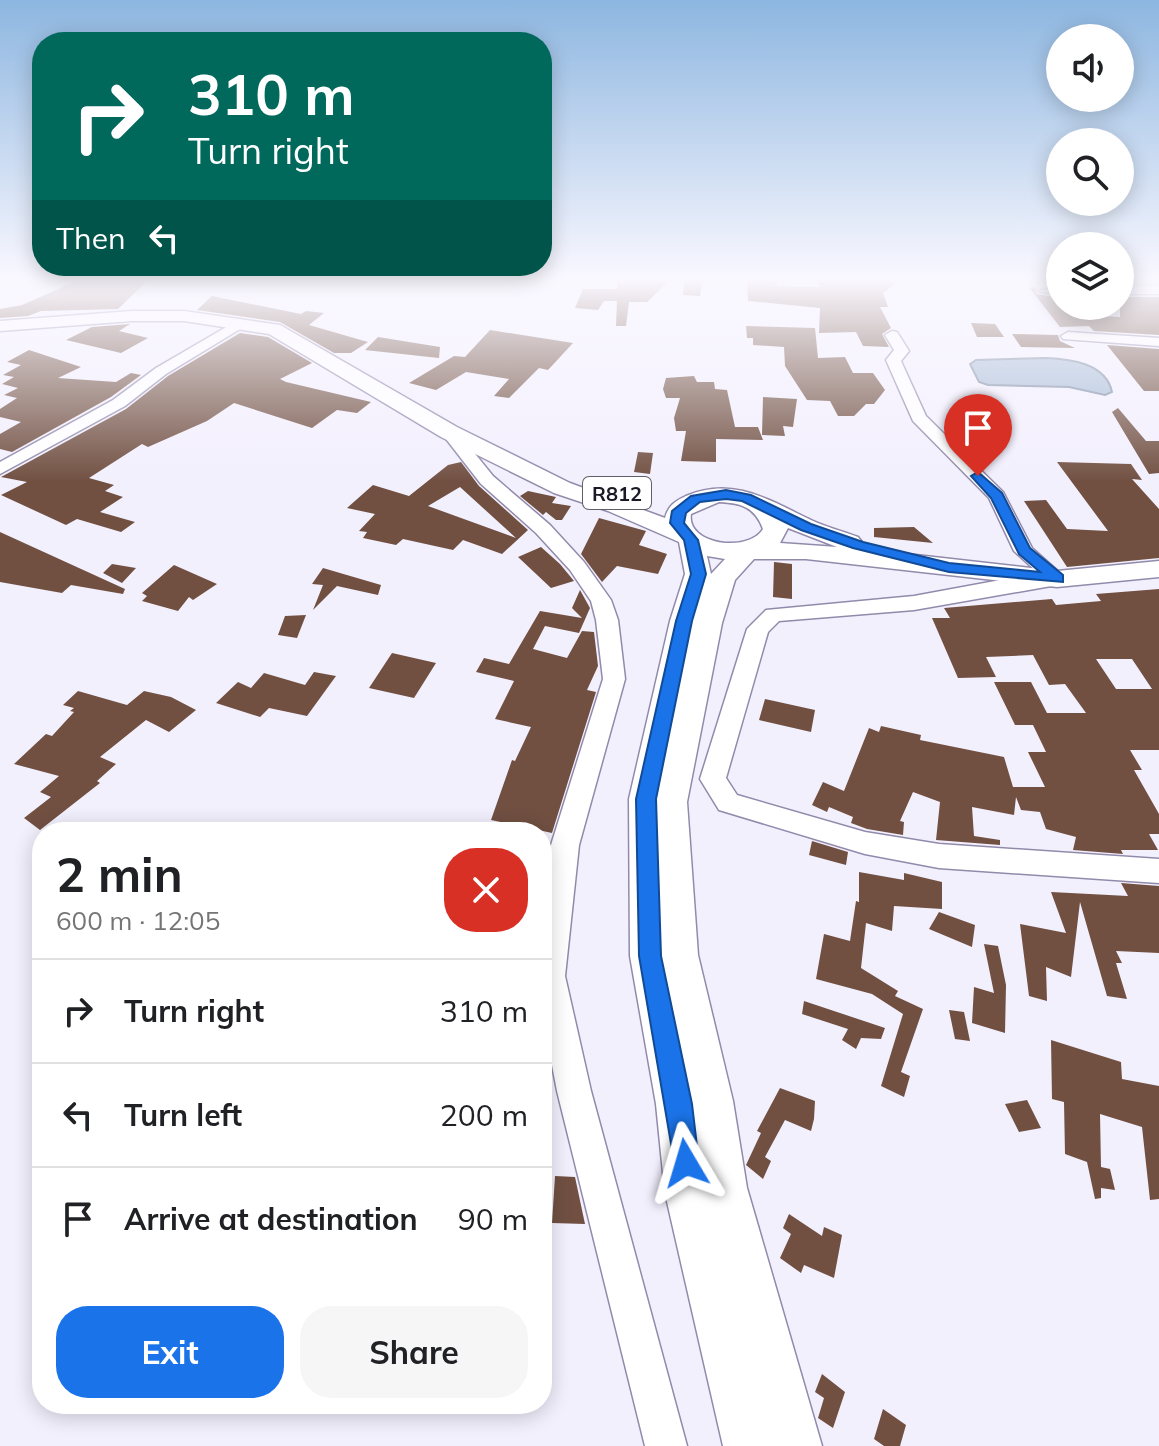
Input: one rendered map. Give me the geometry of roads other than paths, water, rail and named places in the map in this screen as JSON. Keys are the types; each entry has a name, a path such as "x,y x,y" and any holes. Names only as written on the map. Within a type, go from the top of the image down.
{"main road":[{"name":"R812","path":"304,346 449,432 540,477 717,551 806,551 1052,578 1159,569"},
{"name":"R812","path":"540,477 622,494 696,499 726,494 763,506 830,536 949,568"},
{"name":"R812","path":"687,537 677,523 679,511 696,499"},
{"path":"752,1446 706,1190 710,1101 678,955 670,802 712,608 722,578 751,549 769,541 776,529 774,517 763,506"},
{"path":"687,537 698,574 684,621 646,799 650,956 679,1104 793,1446"}],"street":[{"path":"0,469 119,403 161,371 201,346"},
{"path":"899,346 902,351 893,360 919,418 997,496 1024,551 1052,578"},
{"path":"449,432 487,480 543,529 577,566 601,600 607,620 614,679 565,845 552,959"},
{"path":"1052,578 914,603 773,615 758,629 713,779 728,803 865,843 939,856 1159,871"},
{"path":"552,986 574,1091 666,1446"}],"water":[{"path":"1046,358 1086,364 1103,375 1112,392 1105,395 1069,387 988,385 979,382 970,364 976,360"}]}
